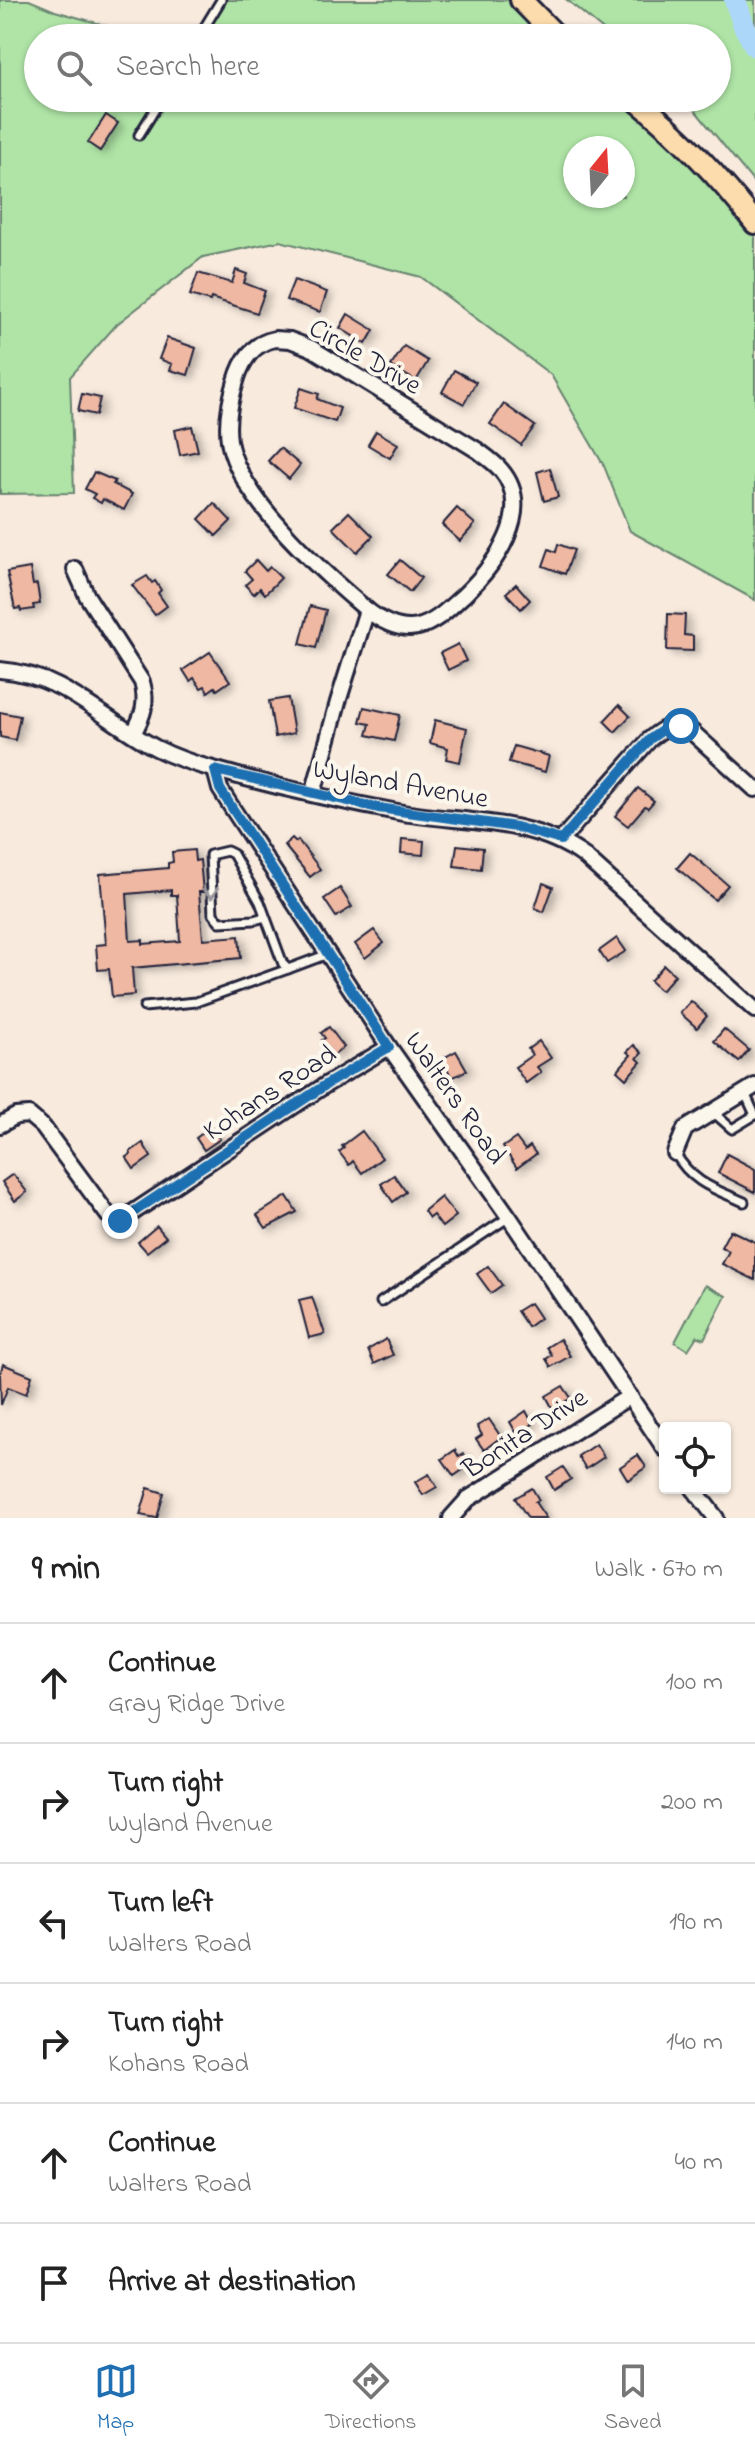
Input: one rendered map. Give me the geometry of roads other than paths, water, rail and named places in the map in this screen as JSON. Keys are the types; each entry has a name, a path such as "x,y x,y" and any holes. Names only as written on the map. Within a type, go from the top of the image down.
{"main road":[{"path":"521,0 544,24"},
{"path":"651,112 691,146 755,223"}],"street":[{"name":"Circle Drive","path":"275,339 290,340 328,357 477,450 502,470 509,483 513,509 502,545 488,571 449,609 415,628 385,623 367,610 273,518 250,489 232,453 228,438 232,396 243,362 262,343 275,339"},
{"path":"75,569 87,596 142,682 145,709 133,734"},
{"path":"313,794 367,610"},
{"name":"Wyland Avenue","path":"0,670 34,675 59,685 133,734 176,757 215,770 418,815 530,829 561,840 584,856 755,1010"},
{"path":"561,840 650,739 667,727 681,726 691,731 755,789"},
{"name":"Walters Road","path":"215,770 220,789 389,1047 509,1217 659,1440"},
{"name":"Kohans Road","path":"0,1125 16,1116 29,1115 43,1127 108,1215 120,1221 177,1181 389,1047"},
{"path":"675,1153 685,1129 750,1089"},
{"name":"Bonita Drive","path":"457,1515 524,1462 630,1396"},
{"path":"698,1494 716,1518"}],"lane":[{"path":"206,24 221,0"},
{"path":"139,135 153,112"},
{"path":"265,917 220,922 213,914 210,855 227,851 233,854 260,902 283,964 288,969"},
{"path":"144,1007 196,1002 328,954"},
{"path":"712,1112 732,1129 755,1115 750,1089"},
{"path":"675,1153 685,1170 699,1181 744,1202"},
{"path":"381,1302 509,1217"}],"waterway":[{"path":"735,0 755,46"}]}
